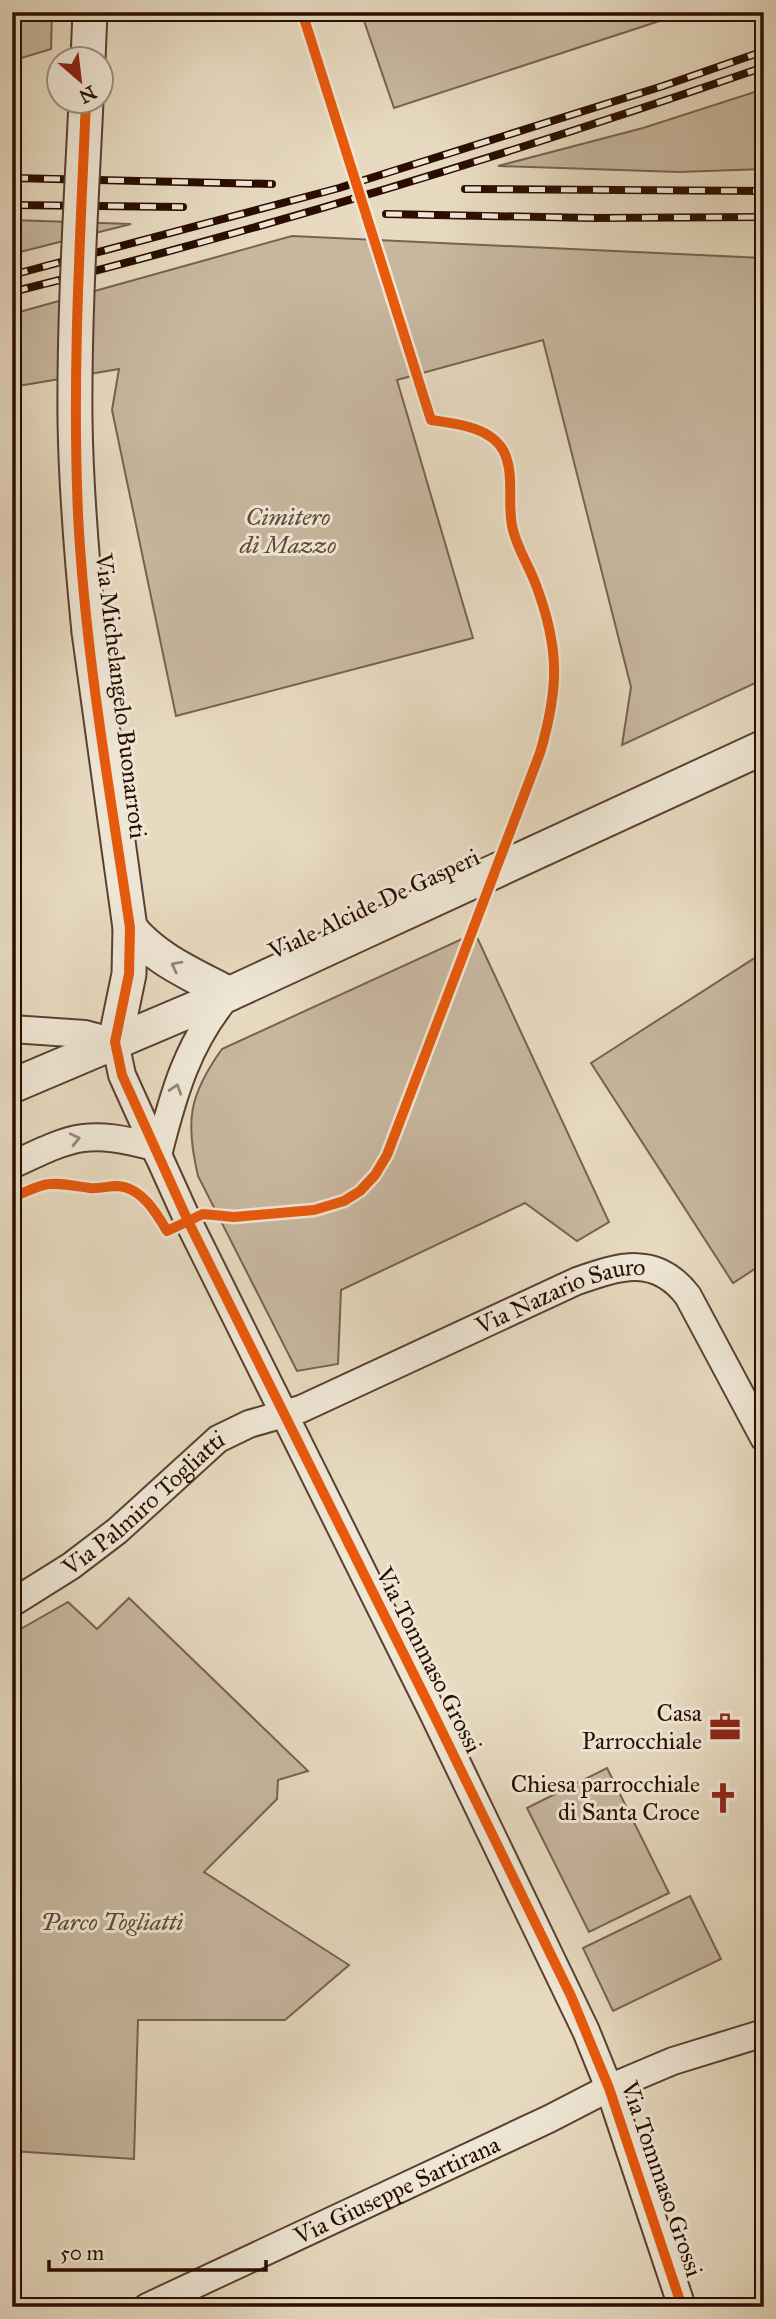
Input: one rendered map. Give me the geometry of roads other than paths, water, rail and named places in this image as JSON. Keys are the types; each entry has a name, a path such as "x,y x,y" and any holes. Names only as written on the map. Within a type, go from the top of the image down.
{"street":[{"path":"89,46 90,12"},
{"name":"Via Michelangelo Buonarroti","path":"85,116 75,339 78,517 89,632 130,929 129,974 115,1042"},
{"name":"Viale Alcide De Gasperi","path":"12,1086 229,994 764,747"},
{"path":"12,1165 74,1138 98,1135 156,1151 184,1065 218,1007 229,994 168,961 148,947 130,929"},
{"path":"12,1029 85,1034 115,1042"},
{"name":"Via Tommaso Grossi","path":"115,1042 122,1075 156,1151 282,1412 438,1723 586,2031 610,2088 682,2307"},
{"name":"Via Nazario Sauro","path":"282,1412 301,1409 577,1281 615,1268 640,1267 664,1274 678,1283 688,1296 764,1438"},
{"name":"Via Palmiro Togliatti","path":"12,1603 71,1566 117,1531 218,1439 282,1412"},
{"name":"Via Giuseppe Sartirana","path":"147,2307 610,2088 673,2061 764,2033"}],"railway":[{"path":"12,275 339,188 663,86 764,51"},
{"path":"12,292 202,242 390,188 764,67"},
{"path":"12,178 272,184"},
{"path":"465,189 764,191"},
{"path":"12,205 183,207"},
{"path":"386,214 593,218 764,217"}],"place":[{"name":"Casa Parrocchiale","path":"725,1727"},
{"name":"Chiesa parrocchiale di Santa Croce","path":"723,1798"}],"park label":[{"name":"Cimitero di Mazzo","path":"288,531"},
{"name":"Parco Togliatti","path":"112,1922"}]}
